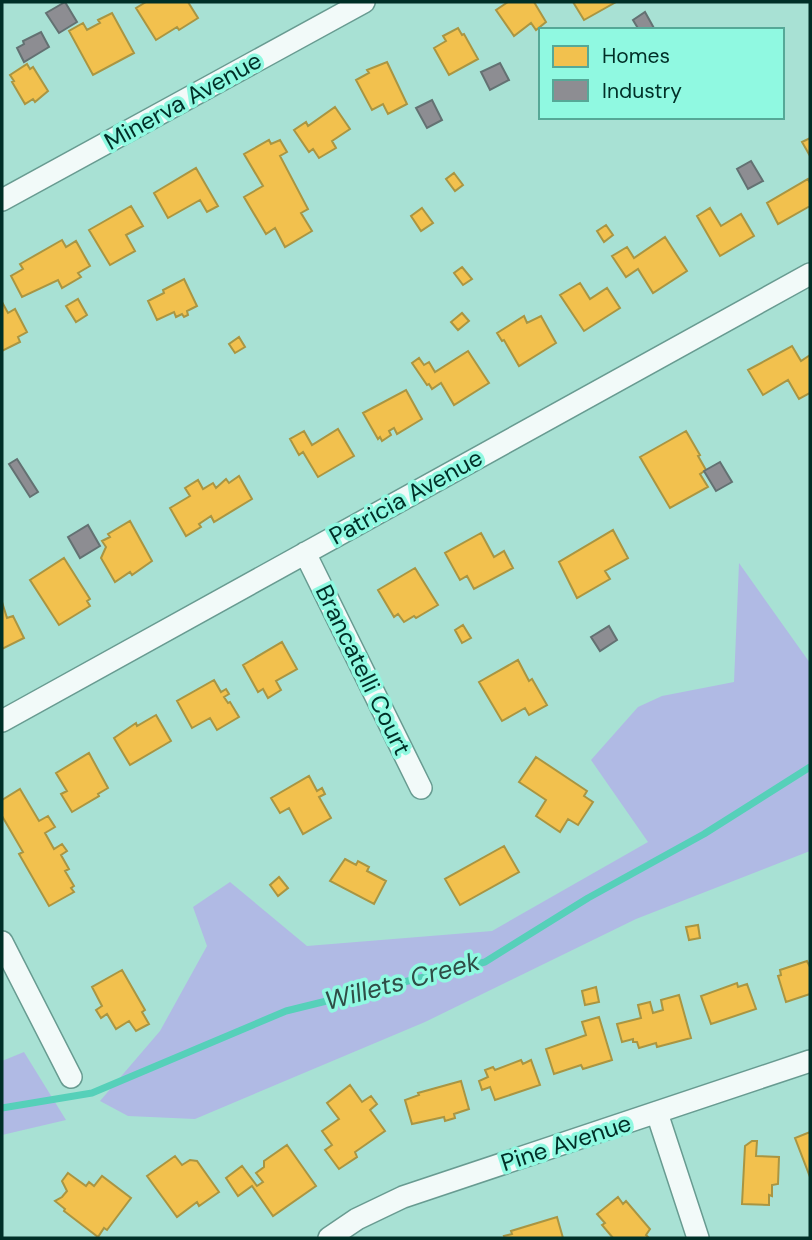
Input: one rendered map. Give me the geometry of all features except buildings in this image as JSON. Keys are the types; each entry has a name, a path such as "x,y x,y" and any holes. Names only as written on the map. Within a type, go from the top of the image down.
{"street":[{"name":"Minerva Avenue","path":"2,200 364,2"},
{"name":"Patricia Avenue","path":"2,721 810,274"},
{"name":"Brancatelli Court","path":"305,553 421,788"},
{"path":"2,942 71,1077"},
{"name":"Pine Avenue","path":"329,1238 357,1219 403,1197 810,1061"},
{"path":"657,1113 698,1238"}],"shaded area":[{"path":"739,563 810,663 810,851 636,919 425,1022 195,1119 128,1116 100,1101 160,1031 207,946 193,907 230,882 307,946 492,931 648,842 591,760 638,707 662,696 734,682"},
{"path":"24,1052 66,1120 2,1135 2,1061"}],"waterway":[{"name":"Willets Creek","path":"2,1108 92,1093 286,1011 485,962 588,898 704,834 810,767"}]}
